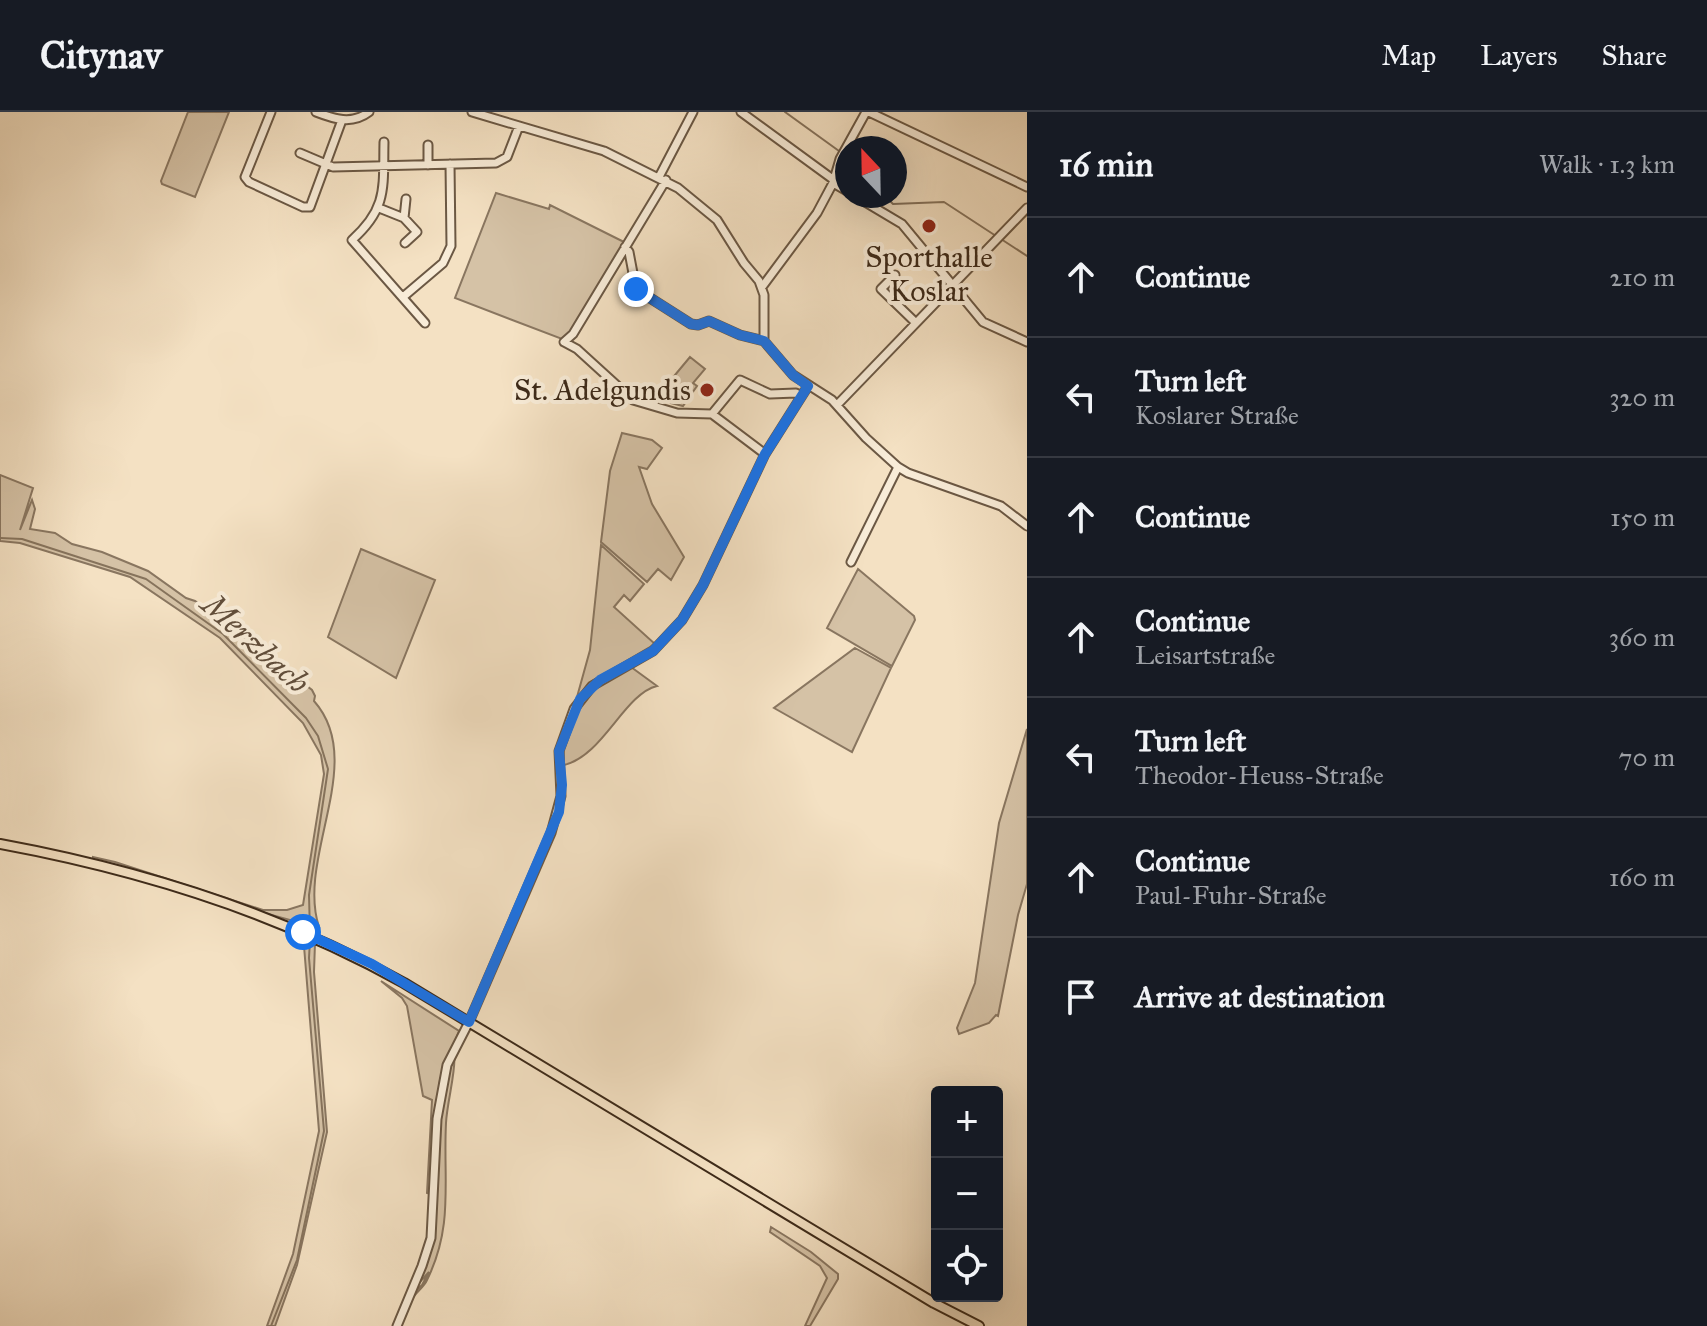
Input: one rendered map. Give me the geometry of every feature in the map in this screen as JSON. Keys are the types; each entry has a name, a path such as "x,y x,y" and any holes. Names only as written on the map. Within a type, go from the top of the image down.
{"main road":[{"path":"0,844 113,867 316,937 383,970 934,1303 979,1326"}],"street":[{"path":"271,112 245,177 249,182 303,207 310,207 342,120"},
{"path":"316,112 342,120 358,119 369,112"},
{"path":"472,112 604,151 662,178 717,220 762,287 764,341"},
{"path":"693,112 625,247 573,334 564,342 577,349 633,400 677,413 712,414 765,454"},
{"path":"741,112 834,182"},
{"path":"762,287 817,213 834,182 845,149 868,112 1027,187"},
{"path":"300,153 325,165 496,163 504,160 510,152 519,126"},
{"path":"384,142 379,208 370,224 352,240 425,323"},
{"path":"428,145 428,165"},
{"path":"403,297 443,263 451,246 450,164"},
{"path":"404,218 406,199"},
{"path":"379,208 404,218 417,232 405,243"},
{"path":"875,208 902,224 983,322 1027,342"},
{"path":"837,405 1027,208"},
{"path":"625,247 629,252 636,289 691,324 709,321 740,335 764,341 793,375 837,405 866,438 898,467 1001,506 1027,526"},
{"path":"874,296 895,275"},
{"path":"881,289 915,322"},
{"path":"712,414 740,380 770,394 796,393 801,396"},
{"path":"397,1326 428,1250 437,1119 443,1080 452,1052 469,1022 559,812 562,785 559,751 574,709 583,694 600,680 642,658 663,642 693,604 765,454 808,386"},
{"path":"851,562 898,467"}],"shaded area":[{"path":"188,112 229,112 195,197 161,181"},
{"path":"496,193 549,209 550,205 626,243 571,334 562,339 455,298"},
{"path":"690,357 705,369 693,383 697,386 683,406 659,400 660,393"},
{"path":"622,433 652,440 662,448 647,469 639,467 652,504 684,557 671,580 658,569 647,582 601,542 610,471"},
{"path":"0,475 33,488 20,530 32,500 35,509 30,529 55,533 72,544 102,552 148,571 227,623 233,633 270,653 273,660 312,690 314,701 329,725 334,752 333,781 316,871 314,900 319,927 93,860 93,857 115,862 263,910 287,910 303,905 324,774 321,755 303,723 220,638 130,577 20,543 0,541"},
{"path":"601,545 644,584 630,601 624,595 614,607 655,644 592,681 577,697 590,650"},
{"path":"361,549 435,580 396,678 328,637"},
{"path":"858,569 914,616 915,620 892,666 827,628"},
{"path":"855,648 891,668 852,752 774,708"},
{"path":"631,667 657,686 634,700 590,750 564,765 565,742 581,705 600,684"},
{"path":"1027,729 1027,884 998,1016 989,1023 959,1034 957,1028 975,983 999,823"},
{"path":"295,934 315,943 314,972 327,1132 297,1265 275,1326 267,1326 293,1254 319,1131 304,946"},
{"path":"381,981 459,1031 440,1080 431,1194 427,1193 432,1100 423,1096 407,1006"},
{"path":"454,1054 446,1123 446,1203 441,1241 427,1280 412,1299 399,1326 414,1292 429,1272 418,1284 429,1256 443,1092"},
{"path":"771,1227 811,1252 838,1274 810,1326 805,1326 827,1278 820,1266 770,1232"}],"waterway":[{"path":"785,112 835,148"},
{"path":"907,203 944,202 996,236"},
{"path":"1001,239 1027,256"},
{"name":"Merzbach","path":"0,538 22,539 146,579 223,634 306,718 318,736 328,769 309,895 310,933"},
{"name":"Merzbach","path":"271,1326 297,1260 324,1131 310,940"}],"place":[{"name":"Sporthalle Koslar","path":"929,226"},
{"name":"St. Adelgundis","path":"707,390"}],"route":[{"path":"303,932 372,964 469,1022 559,812 562,785 559,751 574,709 592,686 653,651 682,620 703,585 765,454 808,386 793,375 764,341 740,335 709,321 691,324 636,289"}]}
